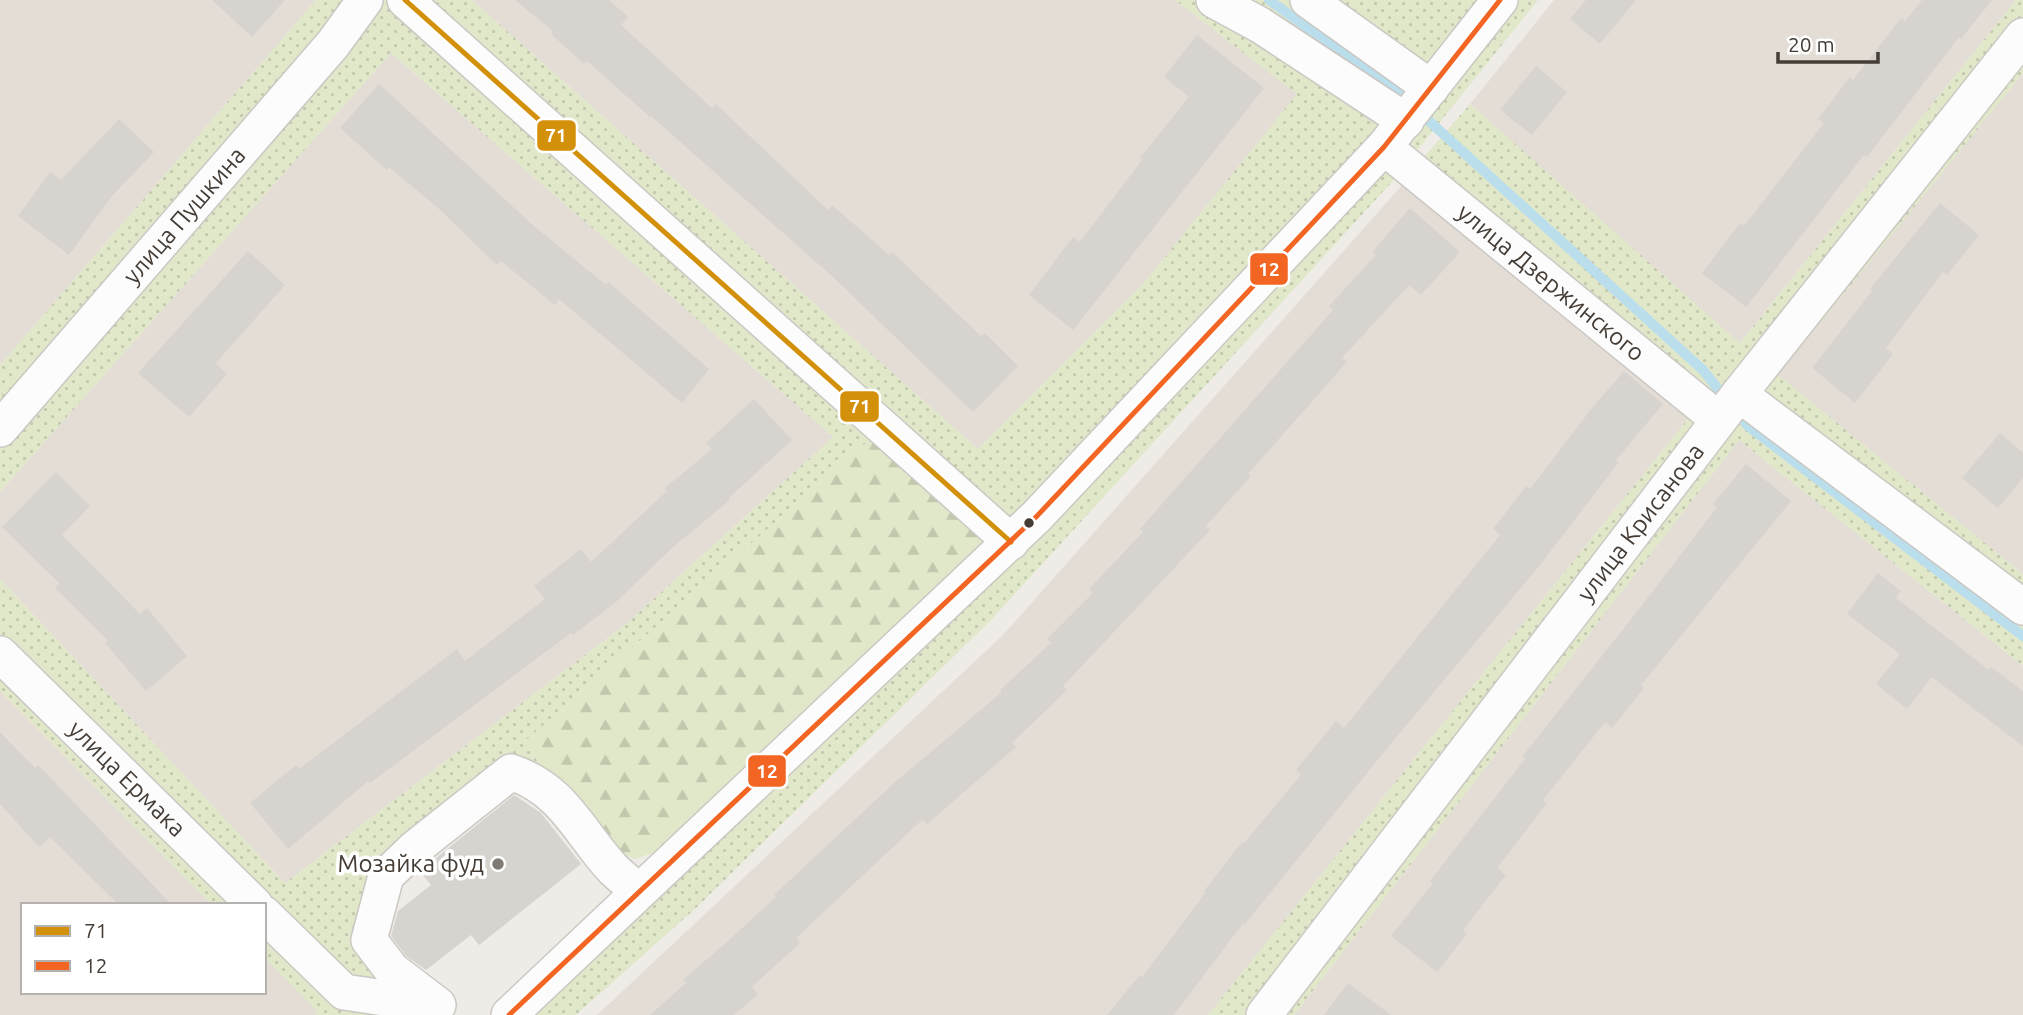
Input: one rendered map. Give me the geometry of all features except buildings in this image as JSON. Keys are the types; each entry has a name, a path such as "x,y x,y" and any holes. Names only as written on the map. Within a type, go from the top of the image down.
{"street":[{"name":"улица Пушкина","path":"0,429 333,44 365,0"},
{"path":"405,0 1011,542"},
{"path":"1214,0 1260,25 1406,121"},
{"path":"1308,0 1431,88"},
{"path":"509,1015 1011,542 1384,147 1500,0"},
{"name":"улица Крисанова","path":"1264,1015 1729,407 2023,36"},
{"name":"улица Дзержинского","path":"1384,147 1729,407 2023,607"},
{"name":"улица Ермака","path":"0,654 253,903"},
{"path":"442,1010 392,970 369,940 386,876 414,849 511,772 553,795 614,870 639,891"},
{"path":"266,916 344,992 442,1010"}],"shaded area":[{"path":"0,0 316,0 0,365"},
{"path":"472,0 1175,0 1298,94 1143,284 978,449"},
{"path":"1554,0 2016,0 1739,344 1470,104"},
{"path":"391,53 833,437 626,624 285,883 0,579 0,492"},
{"path":"2023,73 2023,574 1777,375"},
{"path":"1403,184 1691,415 1208,1015 597,1015 1004,634"},
{"path":"1739,440 2023,666 2023,1015 1294,1015"},
{"path":"0,691 210,903 21,903 21,994 266,994 266,959 318,1011 314,1015 0,1015"}],"green space":[{"path":"316,0 356,0 0,419 0,365"},
{"path":"378,0 386,0 875,435 523,743 558,785 523,765 404,838 376,927 412,995 348,984 0,641 0,579 285,883 626,624 833,437 391,53 0,492 0,441"},
{"path":"424,0 472,0 978,449 1143,284 1297,94 1175,0 1204,0 1388,122 1027,514 1009,518"},
{"path":"1224,0 1297,0 1412,91 1400,107"},
{"path":"1317,0 1482,0 1429,69"},
{"path":"1518,0 1538,0 1411,158 1404,144"},
{"path":"2016,0 2023,0 2023,27 1719,408 1418,164 1470,104 1740,343"},
{"path":"2023,47 2023,73 1778,375 2023,574 2023,597 1750,390"},
{"path":"1387,165 1402,171 991,620 696,908 576,1015 531,1015"},
{"path":"1739,404 2023,615 2023,666 1739,440 1294,1015 1276,1015"},
{"path":"1691,415 1708,422 1254,1015 1208,1015"},
{"path":"875,435 987,541 659,851 635,859 611,850 523,743"},
{"path":"0,667 241,903 210,903 0,691"},
{"path":"266,927 421,1015 314,1015 317,1011 266,959"}],"waterway":[{"path":"1269,0 1396,91 1703,370 1726,399"},
{"path":"1736,411 1748,426 2023,636"}],"transit line":[{"name":"71","path":"405,0 1011,542"},
{"name":"12","path":"509,1015 1037,516 1384,147 1500,0"}],"place":[{"name":"Мозайка фуд","path":"498,864"}]}
